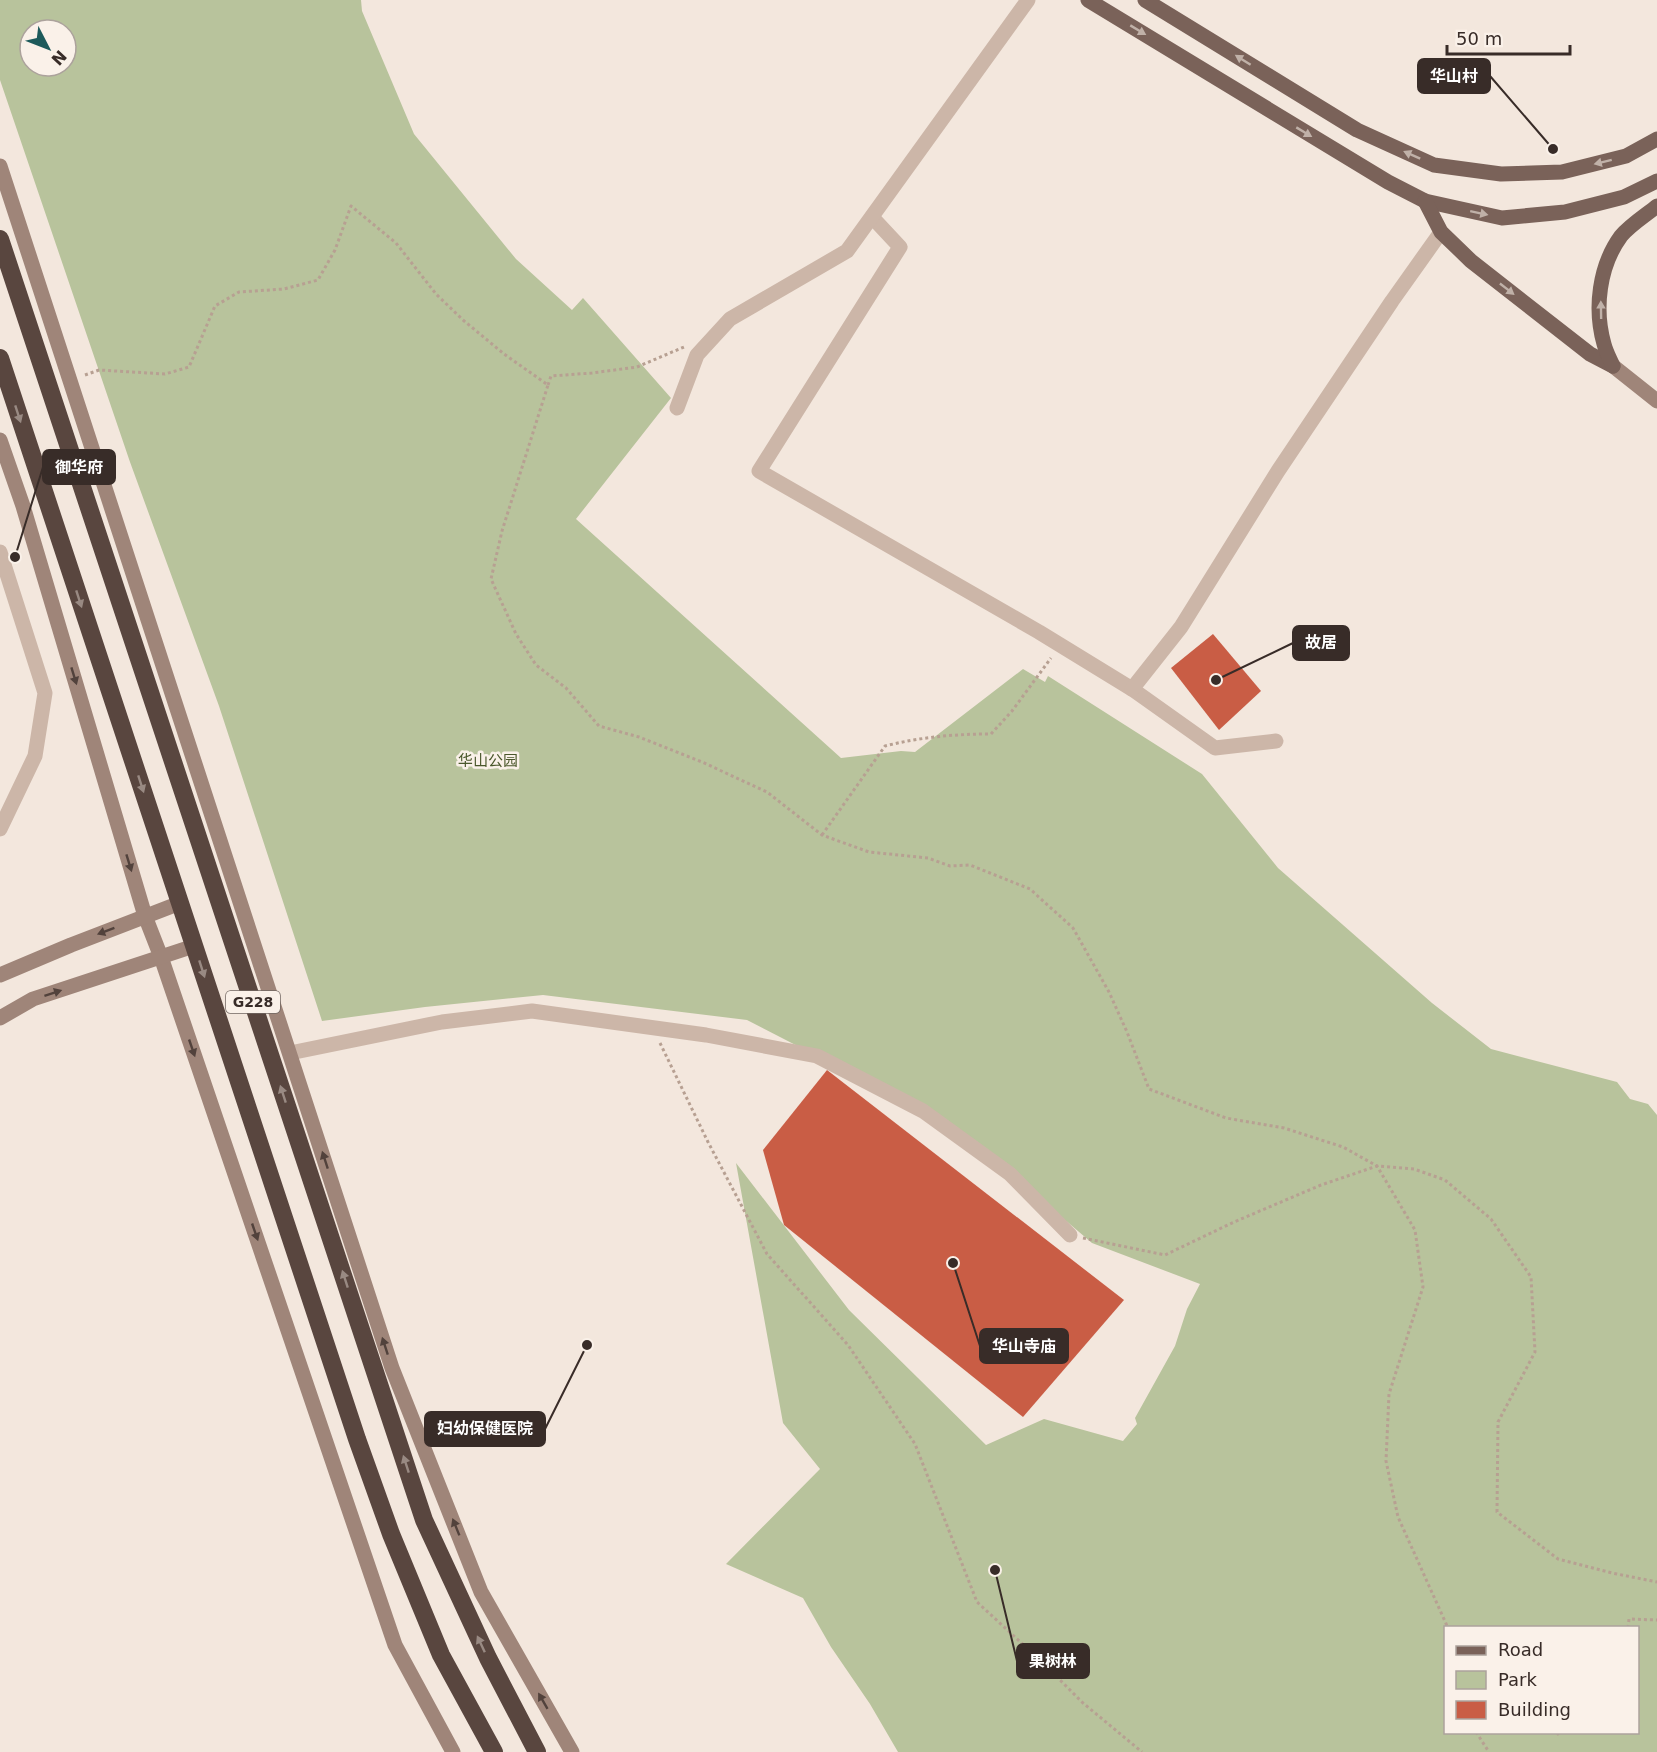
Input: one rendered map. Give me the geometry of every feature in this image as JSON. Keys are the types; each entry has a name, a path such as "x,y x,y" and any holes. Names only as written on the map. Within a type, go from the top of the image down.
{"highway":[{"name":"G228","path":"0,239 424,1520 488,1658 537,1752"},
{"name":"G228","path":"0,358 357,1439 391,1534 441,1655 494,1752"}],"main road":[{"path":"1088,0 1388,182 1425,201 1502,218 1565,212 1624,197 1657,181"},
{"path":"1145,0 1357,130 1434,165 1501,174 1562,172 1626,156 1657,140"},
{"path":"1425,201 1441,232 1471,261 1590,354 1613,366"},
{"path":"1613,366 1604,344 1600,315 1601,280 1606,262 1622,235 1657,206"}],"street":[{"path":"677,408 697,355 730,319 847,251 1028,0"},
{"path":"0,166 392,1368 481,1592 572,1752"},
{"path":"872,217 900,248 759,471 1132,689 1215,748 1276,741"},
{"path":"1132,689 1181,627 1278,471 1441,232"},
{"path":"1613,366 1657,401"},
{"path":"0,440 26,517 145,916 161,957 395,1645 453,1752"},
{"path":"0,552 45,693 35,756 0,828"},
{"path":"0,975 180,903"},
{"path":"0,1018 33,999 194,946"},
{"path":"290,1053 442,1022 532,1011 706,1035 817,1056 923,1111 1010,1174 1070,1235"}],"path":[{"path":"70,380 99,370 165,374 189,367 215,306 239,292 284,289 318,280 335,250 351,206 396,243 436,294 463,320 504,354 548,385"},
{"path":"691,343 637,367 551,376 502,531 491,579 516,634 536,665 566,688 599,726 639,737 702,762 767,792 822,835 869,852 928,858 950,866 970,865 1030,889 1073,928 1109,992 1149,1089 1226,1118 1284,1128 1343,1147 1377,1166 1415,1230 1423,1287 1389,1394 1386,1461 1398,1517 1447,1626"},
{"path":"822,835 885,746 923,738 961,734 992,735 1061,646"},
{"path":"653,1028 708,1142 767,1254 848,1345 915,1444 977,1602 1083,1703 1142,1752"},
{"path":"1070,1235 1165,1255 1234,1222 1321,1185 1377,1166 1414,1169 1445,1180 1491,1219 1531,1278 1535,1352 1498,1422 1497,1512 1558,1559 1612,1574 1657,1582"},
{"path":"1628,1626 1629,1619 1657,1620"},
{"path":"1477,1734 1489,1752"}],"green space":[{"name":"华山公园","path":"0,0 361,0 362,11 414,134 516,259 572,310 583,298 671,398 576,519 841,758 901,751 915,752 1023,669 1045,682 1048,676 1202,774 1278,868 1432,1003 1491,1049 1617,1082 1630,1099 1648,1104 1657,1115 1657,1752 898,1752 870,1704 831,1647 803,1598 726,1564 820,1469 783,1423 736,1163 849,1310 986,1445 1044,1419 1123,1441 1137,1424 1135,1418 1175,1346 1187,1309 1200,1284 1092,1243 957,1128 747,1020 543,995 425,1007 322,1021 219,706 130,462 0,80"}],"building":[{"path":"1213,634 1261,691 1219,730 1171,668"},
{"path":"827,1070 1124,1300 1023,1417 784,1225 763,1150"}],"place":[{"name":"华山村","path":"1553,149"},
{"name":"御华府","path":"15,557"},
{"name":"故居","path":"1216,680"},
{"name":"华山寺庙","path":"953,1263"},
{"name":"妇幼保健医院","path":"587,1345"},
{"name":"果树林","path":"995,1570"}]}
